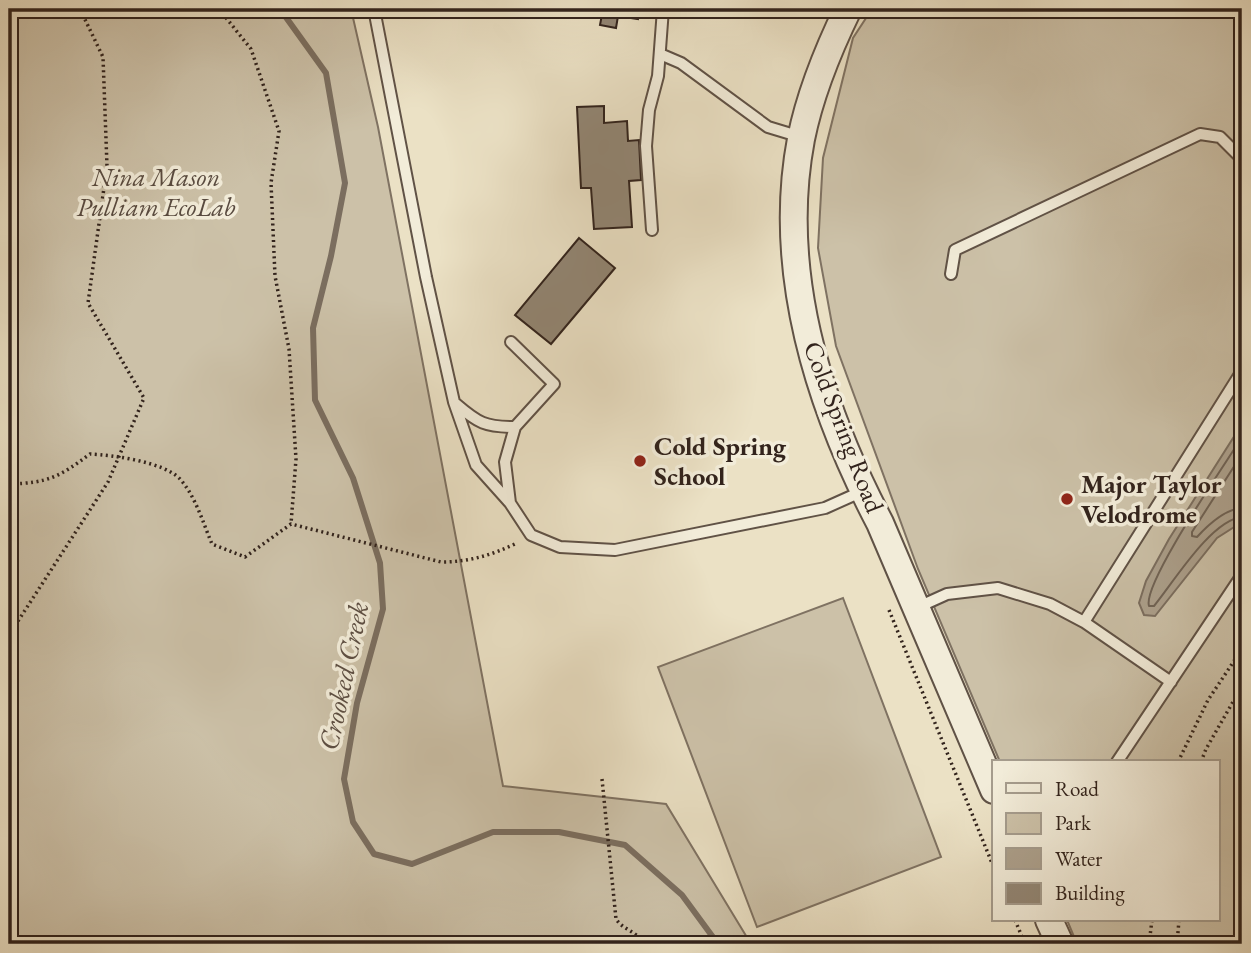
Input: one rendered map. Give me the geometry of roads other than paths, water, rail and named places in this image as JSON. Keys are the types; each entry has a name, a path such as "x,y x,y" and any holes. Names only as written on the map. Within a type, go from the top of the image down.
{"street":[{"name":"Cold Spring Road","path":"848,9 825,60 801,138 794,224 799,293 820,380 863,491 880,523 992,785"},
{"path":"1050,922 1060,944"}],"lane":[{"path":"374,9 426,277 454,402 476,465 510,503 531,535 560,547 614,550 825,508 863,491"},
{"path":"652,230 646,146 649,110 658,76 663,9"},
{"path":"660,54 681,63 768,127 801,138"},
{"path":"951,274 955,250 1200,134 1220,138 1242,159"},
{"path":"510,503 505,462 515,427 554,384 512,342"},
{"path":"1084,622 1242,372"},
{"path":"454,402 478,422 515,427"},
{"path":"1118,760 1242,575"},
{"path":"916,608 947,594 998,588 1050,604 1084,622 1171,682"}],"water":[{"path":"1242,424 1242,522 1217,538 1155,616 1144,615 1139,603 1146,581 1169,539"}],"waterway":[{"name":"Crooked Creek","path":"280,9 326,73 345,183 313,328 315,400 353,478 380,563 383,609 357,703 344,779 353,822 374,854 412,864 493,832 559,832 625,845 682,895 718,944"}],"place":[{"name":"Cold Spring School","path":"640,461"},
{"name":"Major Taylor Velodrome","path":"1067,499"}],"park label":[{"name":"Nina Mason Pulliam EcoLab","path":"156,192"}]}
